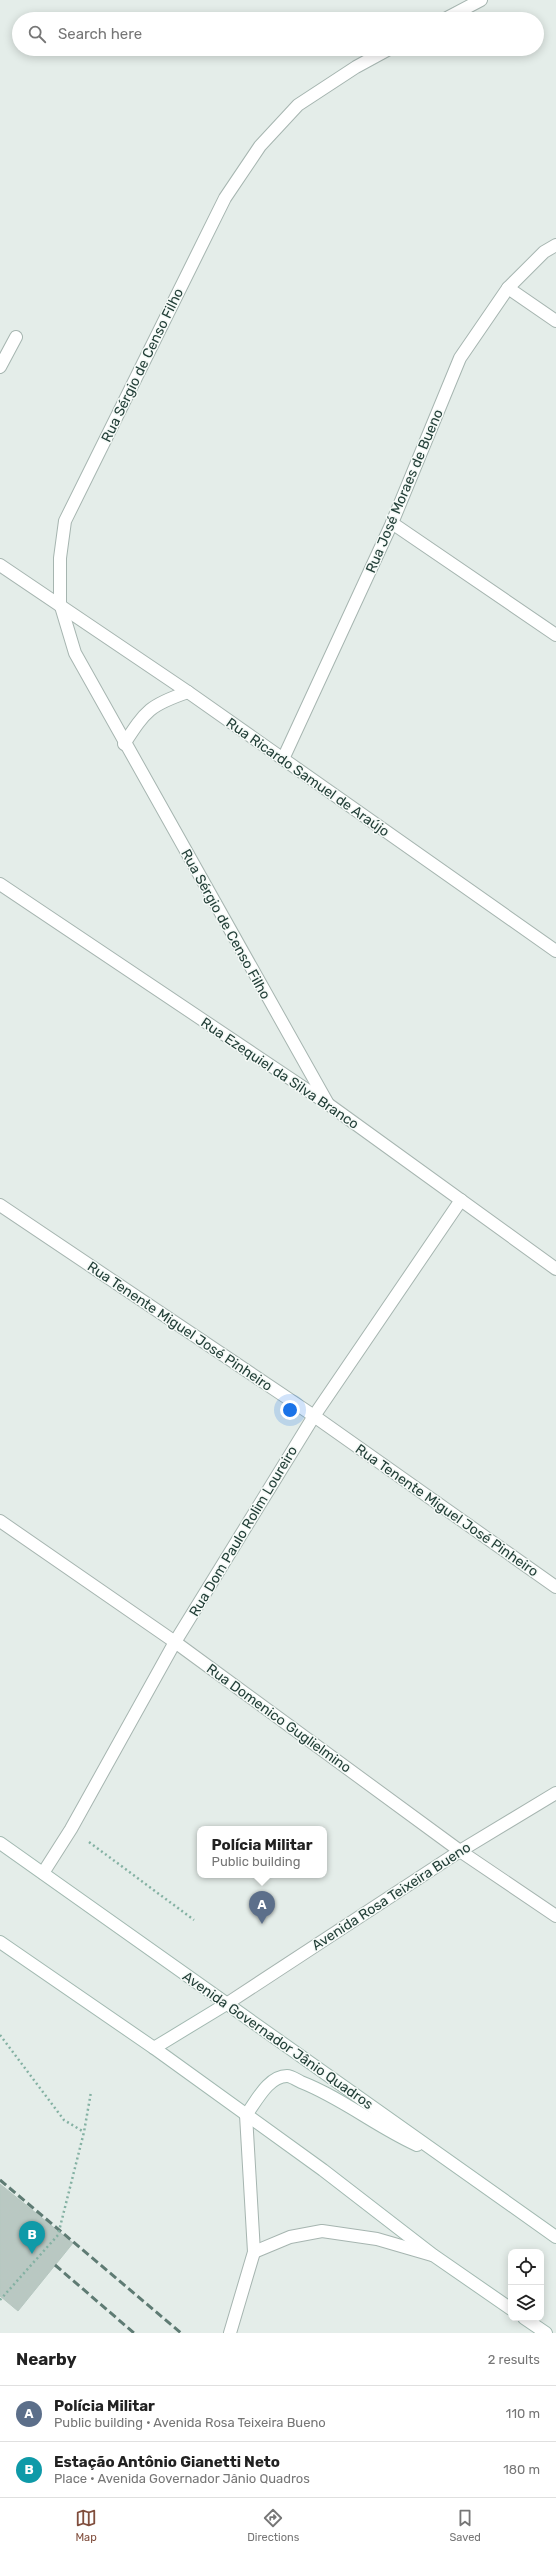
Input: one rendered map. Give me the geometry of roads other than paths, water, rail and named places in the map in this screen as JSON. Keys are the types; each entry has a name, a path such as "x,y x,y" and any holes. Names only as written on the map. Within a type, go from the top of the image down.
{"street":[{"path":"459,12 481,0"},
{"name":"Rua Sérgio de Censo Filho","path":"328,1104 124,744 75,653 60,604 60,558 65,521 225,198 260,146 298,105 356,67 376,56"},
{"name":"Rua José Moraes de Bueno","path":"283,759 392,523 460,358 508,288 544,252 556,245"},
{"path":"508,288 556,321"},
{"path":"0,367 16,337"},
{"path":"392,523 556,636"},
{"name":"Rua Ricardo Samuel de Araújo","path":"0,565 60,604 188,692 556,951"},
{"path":"124,744 144,714 161,701 188,692"},
{"name":"Rua Ezequiel da Silva Branco","path":"0,884 328,1104 556,1269"},
{"name":"Rua Dom Paulo Rolim Loureiro","path":"43,1873 71,1829 175,1642 314,1416 461,1200"},
{"name":"Rua Tenente Miguel José Pinheiro","path":"0,1205 314,1416 556,1587"},
{"name":"Rua Domenico Guglielmino","path":"0,1521 175,1642 460,1851 556,1916"},
{"name":"Avenida Rosa Teixeira Bueno","path":"154,2048 228,2003 460,1851 556,1793"},
{"name":"Avenida Governador Jânio Quadros","path":"0,1843 228,2003 556,2237"},
{"path":"0,1942 154,2048 433,2255 508,2307"},
{"path":"230,2333 254,2252 246,2115 268,2086 277,2079 288,2076 320,2089 398,2137 434,2150"},
{"path":"254,2252 290,2237 322,2231 377,2239 433,2255"},
{"path":"529,2321 546,2332"}],"railway":[{"path":"0,2180 181,2333"},
{"path":"55,2265 134,2333"}],"place":[{"name":"Polícia Militar","path":"262,1924"},
{"name":"Estação Antônio Gianetti Neto","path":"32,2254"}]}
